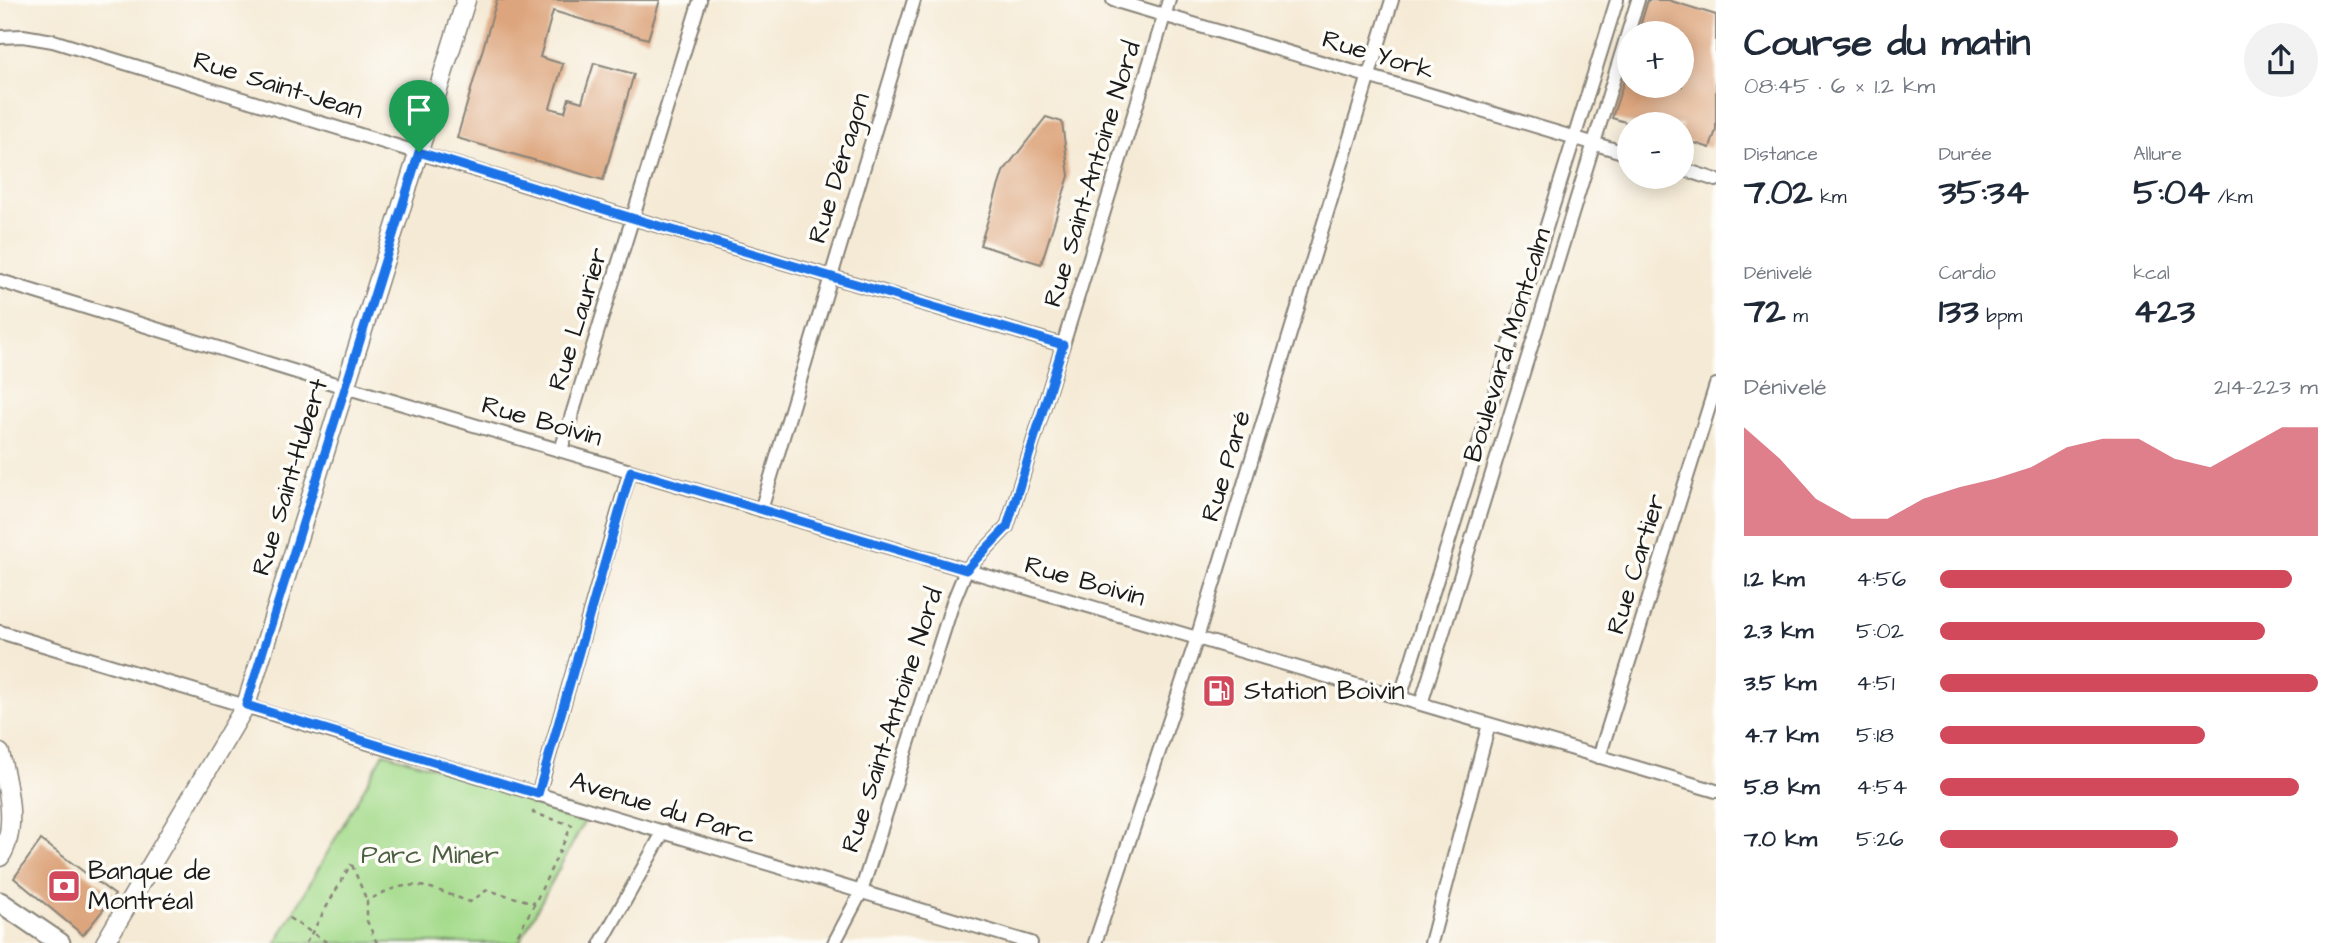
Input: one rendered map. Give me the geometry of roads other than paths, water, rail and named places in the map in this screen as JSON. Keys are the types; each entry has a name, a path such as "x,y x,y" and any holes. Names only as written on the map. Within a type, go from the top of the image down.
{"main road":[{"path":"0,902 60,943"}],"street":[{"name":"Rue Saint-Hubert","path":"105,943 246,705 466,0"},
{"name":"Rue Laurier","path":"561,450 700,0"},
{"name":"Rue Déragon","path":"761,510 914,0"},
{"name":"Rue York","path":"1113,0 1617,150"},
{"name":"Rue Saint-Antoine Nord","path":"834,943 861,892 953,602 966,570 1007,527 1169,0"},
{"name":"Rue Paré","path":"1095,943 1197,638 1392,0"},
{"name":"Boulevard Montcalm","path":"1400,698 1617,0"},
{"name":"Boulevard Montcalm","path":"1422,704 1639,0"},
{"name":"Rue Saint-Jean","path":"0,37 23,36 53,41 632,218 1063,345"},
{"path":"1694,173 1716,180"},
{"name":"Rue Boivin","path":"0,281 345,387 1716,791"},
{"name":"Rue Cartier","path":"1600,757 1716,386"},
{"path":"538,794 631,471"},
{"name":"Avenue du Parc","path":"0,632 1031,943"},
{"path":"1431,943 1489,724"},
{"path":"0,753 9,811 6,849 0,857"},
{"path":"601,943 664,831"}],"place":[{"name":"Station Boivin","path":"1219,691"},
{"name":"Banque de Montréal","path":"64,886"}],"park label":[{"name":"Parc Miner","path":"430,855"}]}
